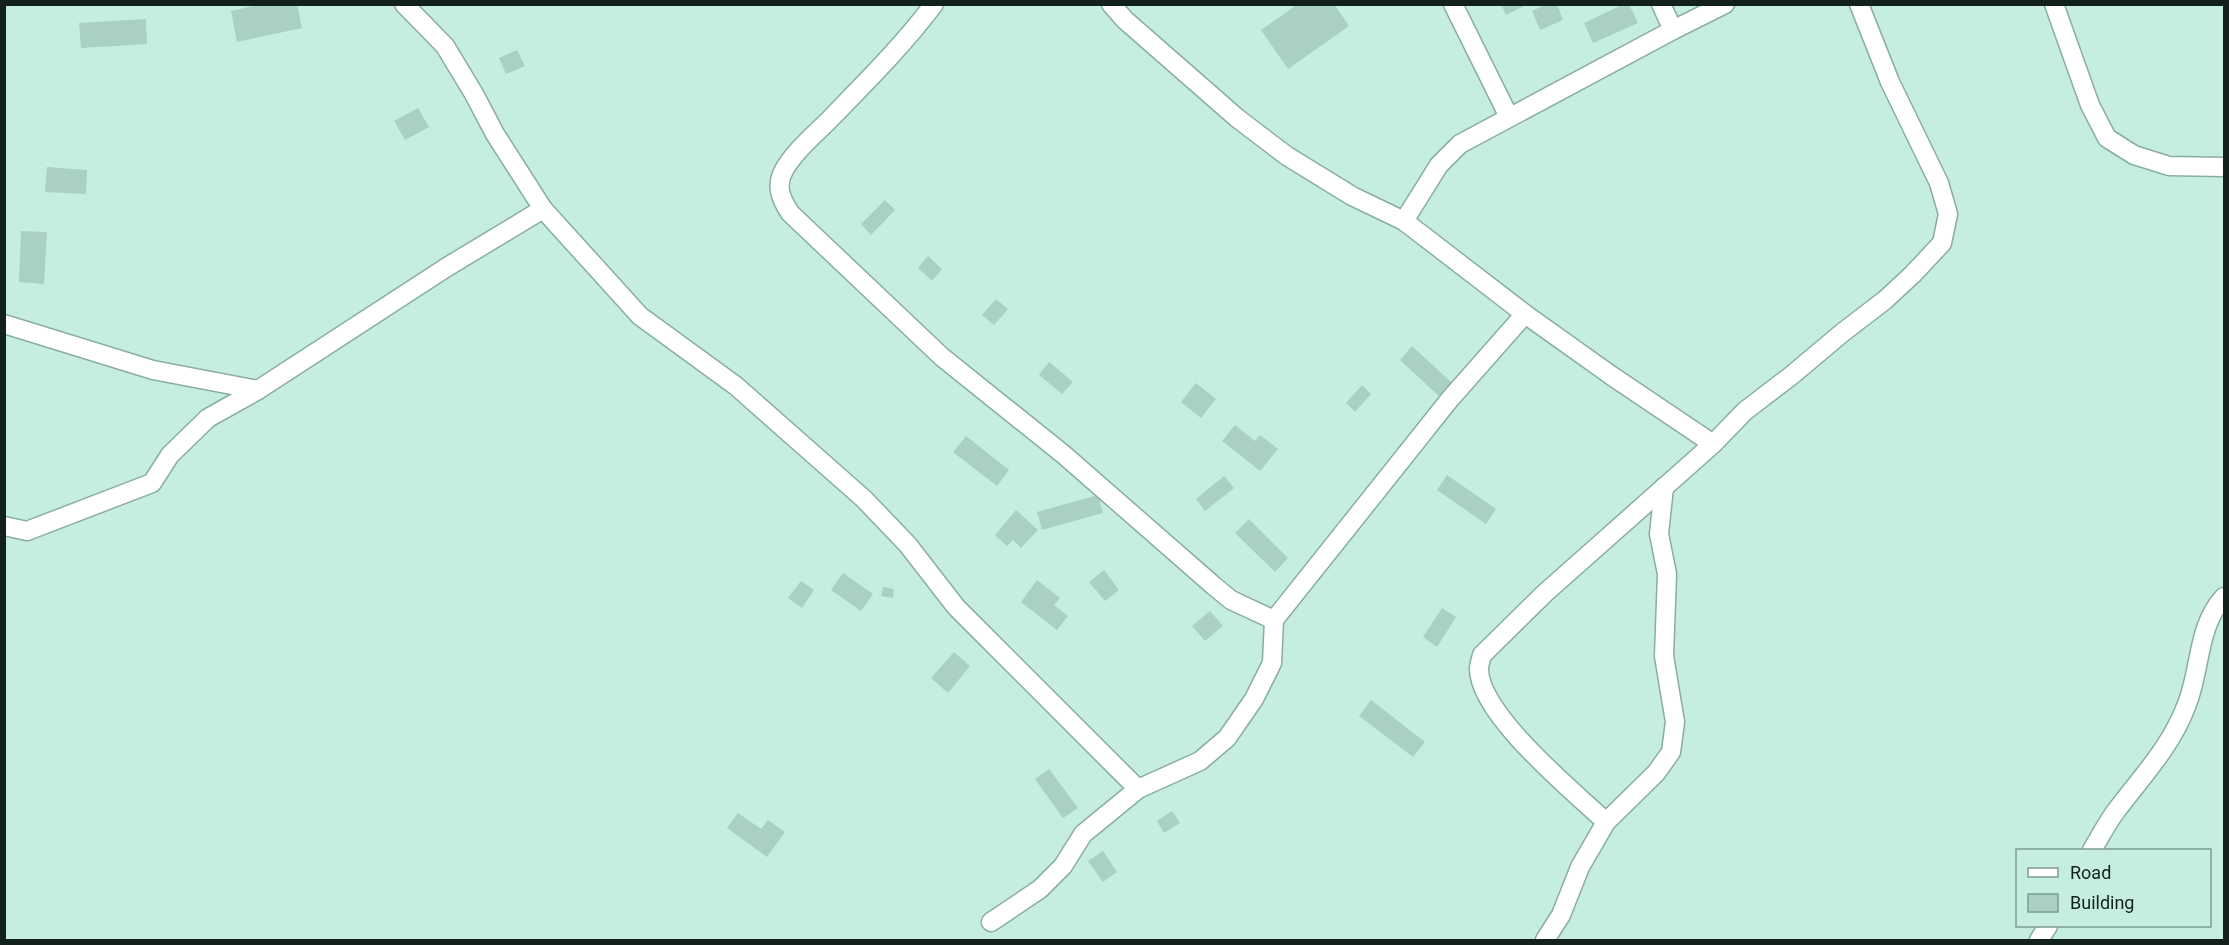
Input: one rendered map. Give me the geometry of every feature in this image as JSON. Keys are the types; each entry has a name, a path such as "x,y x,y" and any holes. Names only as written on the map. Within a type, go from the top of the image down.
{"street":[{"path":"934,4 869,79 803,147 784,170 779,186 780,197 790,213 942,357 1064,454 1231,600 1274,620"},
{"path":"1111,4 1125,20 1237,118 1287,156 1352,196 1404,221 1525,314 1713,444"},
{"path":"1453,4 1509,117"},
{"path":"1661,4 1673,30"},
{"path":"1404,221 1439,165 1460,144 1725,4"},
{"path":"1606,822 1521,741 1504,720 1492,703 1483,683 1479,669 1482,655 1545,593 1602,545 1713,444 1745,411 1885,300 1942,243 1948,214 1939,183 1890,82 1859,4"},
{"path":"2054,4 2090,105 2108,138 2134,155 2169,166 2224,167"},
{"path":"405,5 445,46 495,134 543,209 640,316 736,386 864,499 908,545 956,607 1138,789"},
{"path":"4,526 27,531 152,483 170,454 208,418 258,390 447,267 543,209"},
{"path":"991,922 1040,889 1063,866 1083,834 1138,789 1200,761 1227,738 1254,699 1272,663 1274,620 1450,399 1525,314"},
{"path":"4,324 153,370 258,390"},
{"path":"1545,940 1561,915 1580,867 1606,822 1656,773 1671,752 1675,722 1664,656 1667,574 1659,534 1664,487"},
{"path":"2093,849 2114,814 2172,740 2188,702 2200,649 2214,608 2224,597"},
{"path":"2039,940 2047,927"}],"building":[{"path":"262,4 297,4 302,28 237,42 231,11"},
{"path":"1298,4 1334,4 1349,26 1288,69 1261,30"},
{"path":"1501,4 1528,4 1506,15"},
{"path":"1547,4 1557,4 1563,20 1540,30 1532,11"},
{"path":"1624,4 1629,4 1638,23 1593,43 1584,23"},
{"path":"146,19 147,44 81,48 79,23"},
{"path":"517,50 525,66 506,74 499,58"},
{"path":"418,108 429,127 405,140 394,121"},
{"path":"47,167 87,170 86,194 45,192"},
{"path":"885,200 895,210 871,235 861,224"},
{"path":"21,231 47,232 44,284 19,282"},
{"path":"928,256 942,269 932,281 918,268"},
{"path":"996,299 1008,309 994,325 982,315"},
{"path":"1412,346 1452,383 1439,396 1400,360"},
{"path":"1049,362 1073,382 1062,394 1039,375"},
{"path":"1196,383 1216,399 1201,418 1181,402"},
{"path":"1362,385 1371,394 1355,412 1346,403"},
{"path":"1235,425 1255,441 1260,435 1278,449 1260,471 1222,441"},
{"path":"966,436 1009,470 997,486 953,452"},
{"path":"1447,475 1496,509 1486,524 1437,490"},
{"path":"1224,476 1234,488 1205,511 1196,499"},
{"path":"1098,495 1103,513 1042,530 1037,512"},
{"path":"1016,510 1038,530 1021,548 1013,540 1007,546 995,535"},
{"path":"1249,519 1288,558 1275,572 1235,533"},
{"path":"1104,570 1119,590 1105,601 1089,582"},
{"path":"843,573 873,594 861,611 831,590"},
{"path":"1037,580 1060,598 1054,605 1068,616 1057,630 1021,602"},
{"path":"801,581 814,590 802,608 788,598"},
{"path":"883,587 894,589 893,598 881,596"},
{"path":"1442,608 1456,617 1437,647 1423,637"},
{"path":"1210,611 1223,626 1205,641 1192,626"},
{"path":"954,652 970,666 948,693 931,678"},
{"path":"1371,700 1425,742 1413,757 1359,716"},
{"path":"1049,769 1078,808 1063,818 1035,779"},
{"path":"1172,811 1180,823 1164,833 1157,821"},
{"path":"738,813 761,829 768,820 785,832 767,857 727,828"},
{"path":"1103,851 1117,872 1103,882 1088,861"}]}
